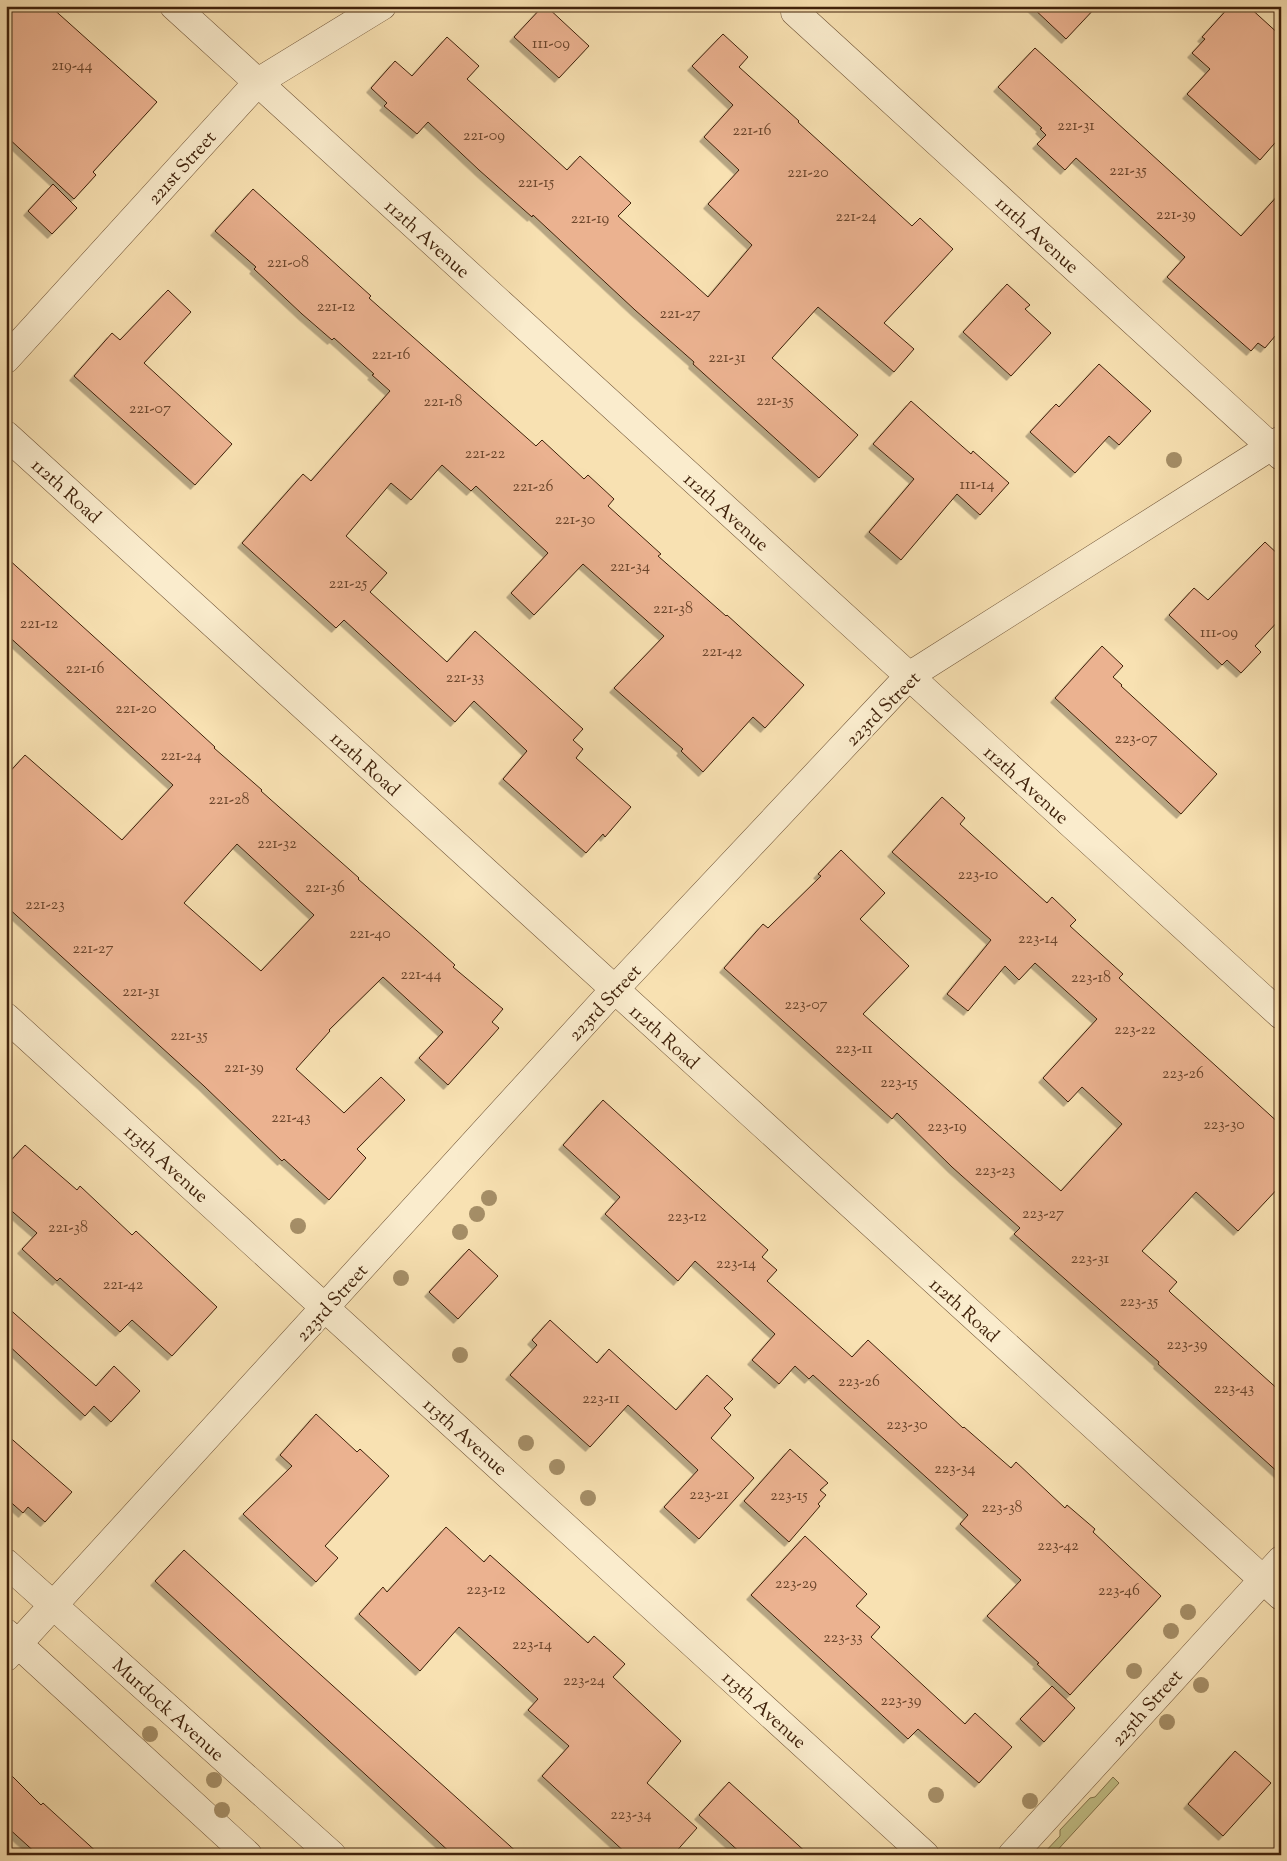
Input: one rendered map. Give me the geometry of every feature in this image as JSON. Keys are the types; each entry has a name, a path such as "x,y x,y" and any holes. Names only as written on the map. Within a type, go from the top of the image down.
{"street":[{"name":"112th Avenue","path":"174,6 1281,1015"},
{"name":"221st Street","path":"6,358 258,82 382,6"},
{"name":"111th Avenue","path":"795,12 1277,448"},
{"name":"112th Road","path":"6,435 1272,1588"},
{"name":"223rd Street","path":"10,1645 54,1606 614,990 909,676 1277,448"},
{"name":"113th Avenue","path":"6,1017 925,1855"},
{"name":"225th Street","path":"1012,1855 1272,1588 1281,1560"},
{"name":"Murdock Avenue","path":"6,1563 332,1855"},
{"path":"10,1645 248,1855"}],"shaded area":[{"path":"1113,1777 1119,1783 1053,1855 1042,1855 1060,1836 1060,1830"}],"building":[{"path":"6,6 50,6 157,102 93,172 96,175 74,199 6,136"},
{"path":"543,6 546,6 589,46 559,78 514,37"},
{"path":"1031,6 1097,6 1066,39"},
{"path":"1230,6 1248,6 1281,36 1281,136 1260,160 1187,94 1210,69 1192,53 1205,39 1202,37"},
{"path":"723,34 748,57 739,67 912,226 920,218 953,249 884,323 914,349 894,372 818,307 772,358 858,435 819,478 533,215 532,217 428,122 417,134 384,106 387,103 371,88 395,61 412,76 447,37 479,66 467,79 567,170 580,156 631,203 618,216 708,297 752,245 708,204 739,170 704,137 733,105 692,66"},
{"path":"1035,48 1241,236 1281,192 1281,329 1265,348 1258,343 1251,351 1167,277 1185,257 1076,158 1065,170 1037,144 1046,135 1040,129 1042,128 998,87"},
{"path":"53,184 77,208 52,234 28,211"},
{"path":"253,189 371,296 369,298 536,446 542,440 584,479 588,475 614,499 608,506 661,554 658,556 804,685 765,728 753,717 703,772 681,751 683,749 614,688 664,636 583,564 534,615 511,593 548,553 476,486 471,491 442,465 411,500 391,483 346,536 387,573 370,592 447,662 475,631 583,729 573,740 583,749 576,758 631,807 605,837 603,834 586,853 503,779 527,751 474,701 455,722 344,620 336,628 242,543 303,474 311,481 390,391 334,338 332,340 302,314 254,269 256,267 215,231"},
{"path":"1007,284 1030,305 1025,309 1051,333 1011,376 963,332"},
{"path":"168,290 191,312 144,363 232,444 195,485 74,376 112,333 120,340"},
{"path":"1099,364 1151,411 1119,445 1109,436 1075,473 1030,432 1056,404 1059,407"},
{"path":"911,401 971,454 973,451 1009,483 980,515 957,494 901,560 869,532 914,479 873,444"},
{"path":"1265,542 1281,557 1281,618 1255,646 1261,652 1241,673 1227,660 1222,665 1169,615 1194,588 1208,600"},
{"path":"6,557 261,791 455,965 453,967 503,1009 492,1022 499,1028 448,1085 419,1058 443,1032 383,977 329,1030 296,1069 344,1113 381,1077 405,1100 357,1149 366,1158 329,1200 284,1159 282,1161 204,1086 6,906 6,776 25,755 122,840 173,785 6,634","holes":["237,844 314,915 261,971 184,903"]},
{"path":"1102,646 1123,666 1113,677 1121,686 1217,774 1181,814 1055,698"},
{"path":"942,797 965,818 960,824 1047,903 1052,897 1076,920 1070,926 1123,974 1119,978 1281,1125 1281,1185 1238,1231 1196,1192 1142,1251 1177,1282 1169,1291 1281,1392 1281,1475 1158,1364 1159,1362 1014,1234 1020,1228 952,1167 897,1113 892,1119 724,968 763,924 768,928 821,876 818,874 841,850 885,893 860,919 909,966 863,1014 1061,1191 1122,1124 1082,1087 1068,1102 1043,1078 1097,1019 1035,963 1019,980 1005,966 968,1011 947,994 991,940 892,852"},
{"path":"603,1100 768,1250 762,1257 777,1270 767,1281 852,1357 868,1340 963,1428 1011,1468 1016,1462 1065,1508 1067,1505 1095,1529 1093,1532 1161,1596 1070,1695 1037,1664 1039,1663 987,1616 1021,1580 960,1524 968,1515 813,1375 809,1379 795,1366 779,1384 752,1360 775,1334 695,1261 678,1281 605,1214 620,1197 563,1145"},
{"path":"25,1145 77,1190 80,1186 132,1235 136,1231 217,1307 172,1356 132,1320 120,1332 60,1278 57,1281 22,1249 37,1233 6,1206 6,1166"},
{"path":"469,1249 498,1276 458,1319 429,1292"},
{"path":"6,1306 96,1386 114,1366 140,1391 111,1422 94,1406 85,1416 6,1343"},
{"path":"550,1320 597,1363 609,1349 676,1410 707,1375 733,1399 724,1408 731,1415 711,1438 754,1478 699,1539 664,1507 698,1470 628,1405 590,1447 510,1375 537,1345 532,1340"},
{"path":"316,1414 357,1452 360,1449 389,1476 325,1546 338,1558 316,1582 243,1514 292,1466 280,1455"},
{"path":"6,1434 72,1492 45,1522 28,1507 23,1513 6,1498"},
{"path":"790,1449 828,1483 820,1490 826,1495 818,1504 820,1506 789,1542 744,1501"},
{"path":"446,1527 484,1562 490,1555 588,1643 594,1636 625,1664 613,1677 681,1741 647,1783 697,1828 673,1855 628,1855 542,1776 569,1746 528,1710 538,1699 459,1627 420,1671 359,1614 383,1587 387,1592"},
{"path":"805,1536 867,1594 856,1606 880,1627 871,1637 965,1724 975,1713 1012,1747 979,1783 918,1729 908,1739 751,1595"},
{"path":"184,1550 520,1855 453,1855 155,1581"},
{"path":"1052,1686 1075,1708 1044,1742 1020,1719"},
{"path":"1235,1751 1271,1783 1223,1836 1188,1804"},
{"path":"6,1770 41,1805 43,1803 100,1855 38,1855 6,1826"},
{"path":"729,1782 809,1855 743,1855 699,1815"}]}
